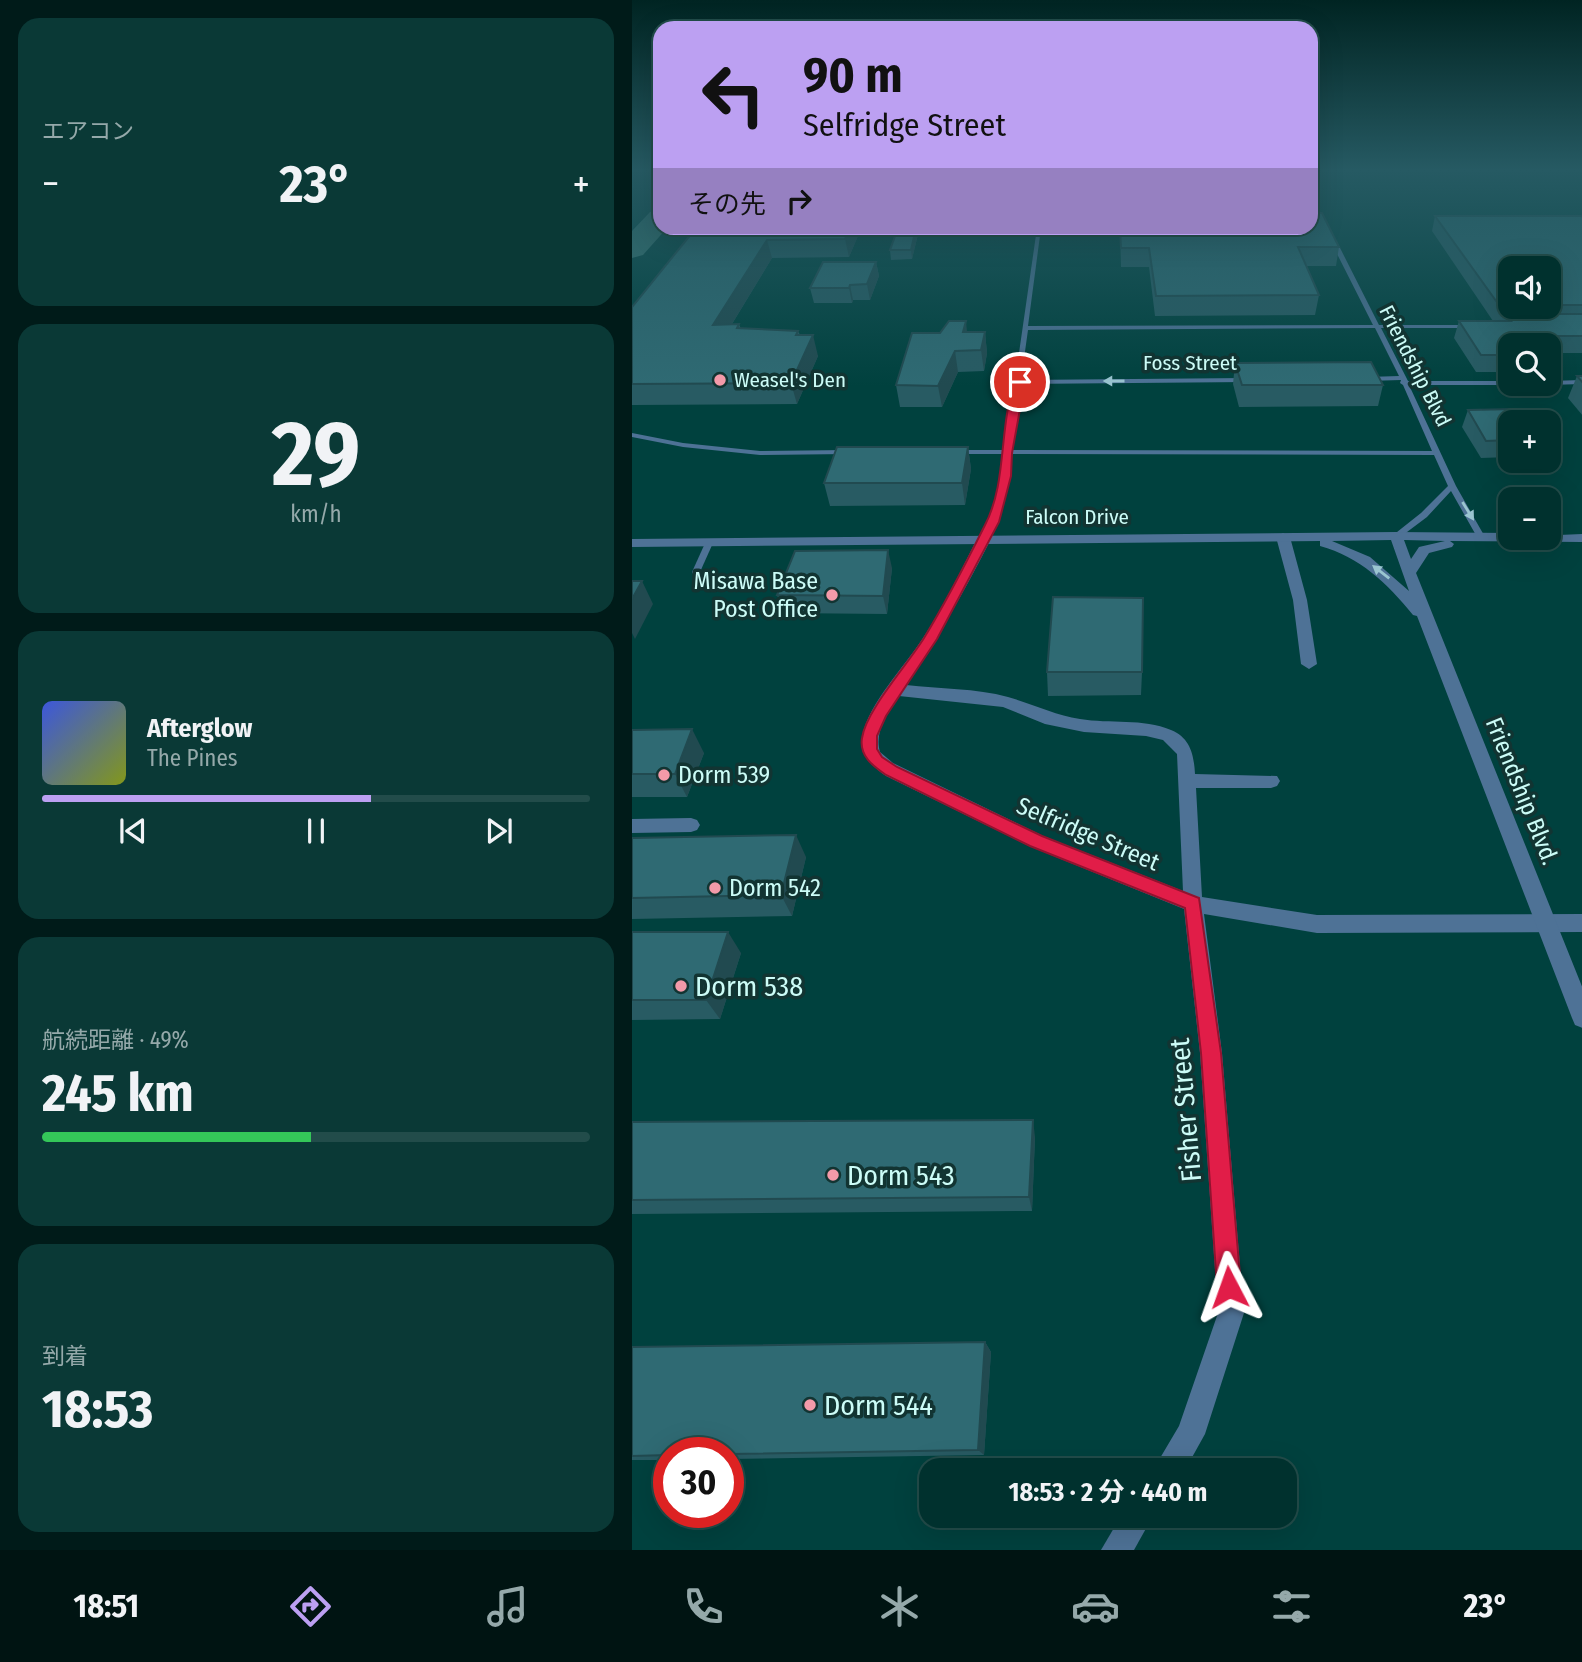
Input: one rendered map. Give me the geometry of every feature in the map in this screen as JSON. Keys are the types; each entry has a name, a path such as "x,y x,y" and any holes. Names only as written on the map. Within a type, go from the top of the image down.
{"street":[{"name":"Friendship Blvd.","path":"1396,536 1427,623 1582,1018"},
{"name":"Friendship Blvd.","path":"1291,537 1343,547 1368,563 1402,591 1427,623"},
{"path":"1291,537 1309,664"},
{"name":"Falcon Drive","path":"632,543 1481,537"},
{"path":"1410,572 1424,550 1481,537 1582,538"},
{"name":"Selfridge Street","path":"984,539 930,639 879,715 870,736 869,749 877,761 1036,841 1193,904 1317,924 1582,923"},
{"name":"Fisher Street","path":"897,690 1005,702 1051,720 1084,726 1146,730 1169,735 1185,752 1193,904 1211,1053 1231,1312 1191,1434 1176,1458"},
{"path":"1186,781 1271,781"},
{"path":"632,826 691,825"},
{"path":"1116,1550 1130,1528"}],"lane":[{"path":"984,539 993,522 1005,476 1020,382 1024,328 1037,241"},
{"name":"Friendship Blvd","path":"1334,241 1452,486 1481,537"},
{"path":"1024,328 1472,327"},
{"path":"1362,379 1498,383"},
{"name":"Foss Street","path":"1020,382 1253,380"},
{"path":"1561,383 1582,383"},
{"path":"632,435 683,445 760,453 857,452"},
{"path":"952,452 1438,453"},
{"path":"1396,536 1424,515 1452,486"},
{"path":"696,572 709,543"}],"building":[{"path":"685,241 766,241 713,325 739,324 737,328 798,331 796,335 813,335 791,383 632,384 632,307"},
{"path":"893,241 913,241 911,250 890,250"},
{"path":"1121,241 1336,241 1339,247 1298,247 1319,295 1156,296 1149,248 1121,248"},
{"path":"1453,241 1583,241 1583,305 1561,305 1561,256 1498,256 1498,304"},
{"path":"823,262 876,262 867,284 850,285 849,288 810,288"},
{"path":"1561,314 1583,314 1583,336 1561,336 1561,333 1498,333 1498,355 1481,355 1459,321 1511,321 1510,319 1561,319"},
{"path":"949,321 966,321 963,332 985,332 981,350 955,351 938,386 896,385 912,333 940,333"},
{"path":"1371,362 1383,385 1242,385 1235,363"},
{"path":"1515,409 1516,410 1498,410 1498,440 1486,441 1468,410"},
{"path":"837,447 968,447 962,483 824,483"},
{"path":"888,550 883,596 777,595 795,551"},
{"path":"632,581 642,581 632,599"},
{"path":"1053,597 1143,598 1142,672 1047,672"},
{"path":"692,729 675,774 632,774 632,730"},
{"path":"796,835 781,895 632,898 632,838"},
{"path":"632,932 728,932 706,1000 632,1000"},
{"name":"Dorm 543","path":"1033,1120 1029,1197 632,1200 632,1122"},
{"name":"Dorm 544","path":"985,1342 978,1450 744,1454 744,1437 653,1437 653,1455 632,1456 632,1347"}],"taxiway":[{"path":"632,249 639,241"}],"place":[{"name":"Weasel's Den","path":"720,380"},
{"name":"Misawa Base Post Office","path":"832,595"},
{"name":"Dorm 539","path":"664,775"},
{"name":"Dorm 542","path":"715,888"},
{"name":"Dorm 538","path":"681,986"},
{"name":"Dorm 543","path":"833,1175"},
{"name":"Dorm 544","path":"810,1405"}],"route":[{"path":"1020,382 1005,476 993,522 930,639 879,715 870,736 869,749 877,761 892,771 1036,841 1193,904 1211,1053 1229,1287"}]}
